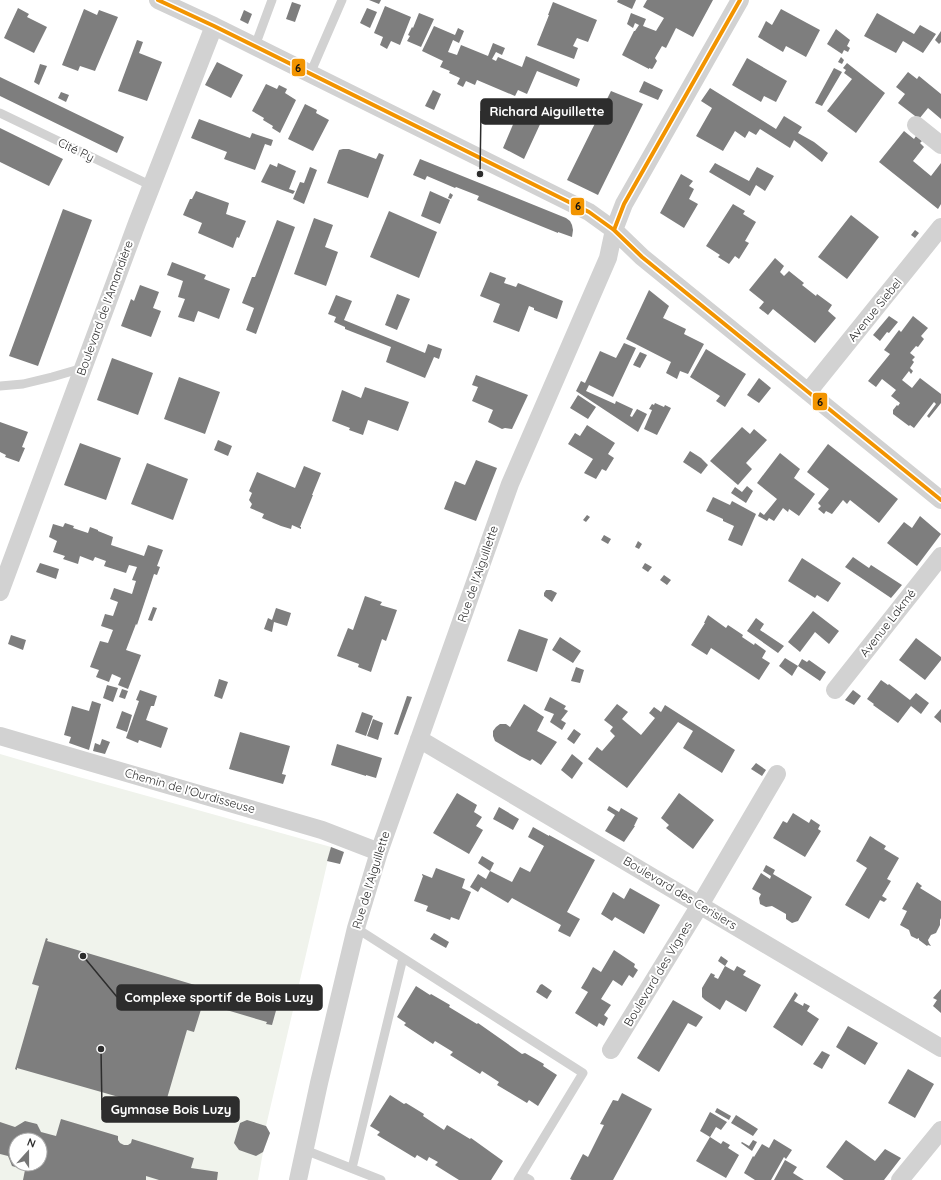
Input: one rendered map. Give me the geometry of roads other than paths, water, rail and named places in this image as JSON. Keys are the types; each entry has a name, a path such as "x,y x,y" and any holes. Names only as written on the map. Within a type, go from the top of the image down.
{"street":[{"path":"158,0 255,46 589,212 614,230 642,257 941,500"},
{"name":"Rue de l'Aiguillette","path":"298,1180 356,928 379,852 510,484 608,258 614,230 624,204 740,0"},
{"name":"Boulevard de l'Amandière","path":"1,585 214,26"},
{"path":"916,126 941,145"},
{"name":"Avenue Siebel","path":"808,392 941,227"},
{"name":"Avenue Lakmé","path":"835,690 941,556"},
{"name":"Chemin de l'Ourdisseuse","path":"0,736 322,830 379,852"},
{"name":"Boulevard des Cerisiers","path":"419,739 941,1048"},
{"name":"Boulevard des Vignes","path":"611,1050 700,905 777,774"},
{"path":"900,1180 941,1130"}],"lane":[{"path":"255,46 272,0"},
{"path":"310,74 342,0"},
{"name":"Cité Py","path":"0,113 152,186"},
{"path":"0,386 23,384 52,378 83,368"},
{"path":"356,928 583,1073 520,1177 530,1180"},
{"path":"352,1168 403,958"},
{"path":"305,1150 381,1180"}],"place":[{"name":"Richard Aiguillette","path":"480,174"},
{"name":"Complexe sportif de Bois Luzy","path":"83,956"},
{"name":"Gymnase Bois Luzy","path":"101,1049"}]}
